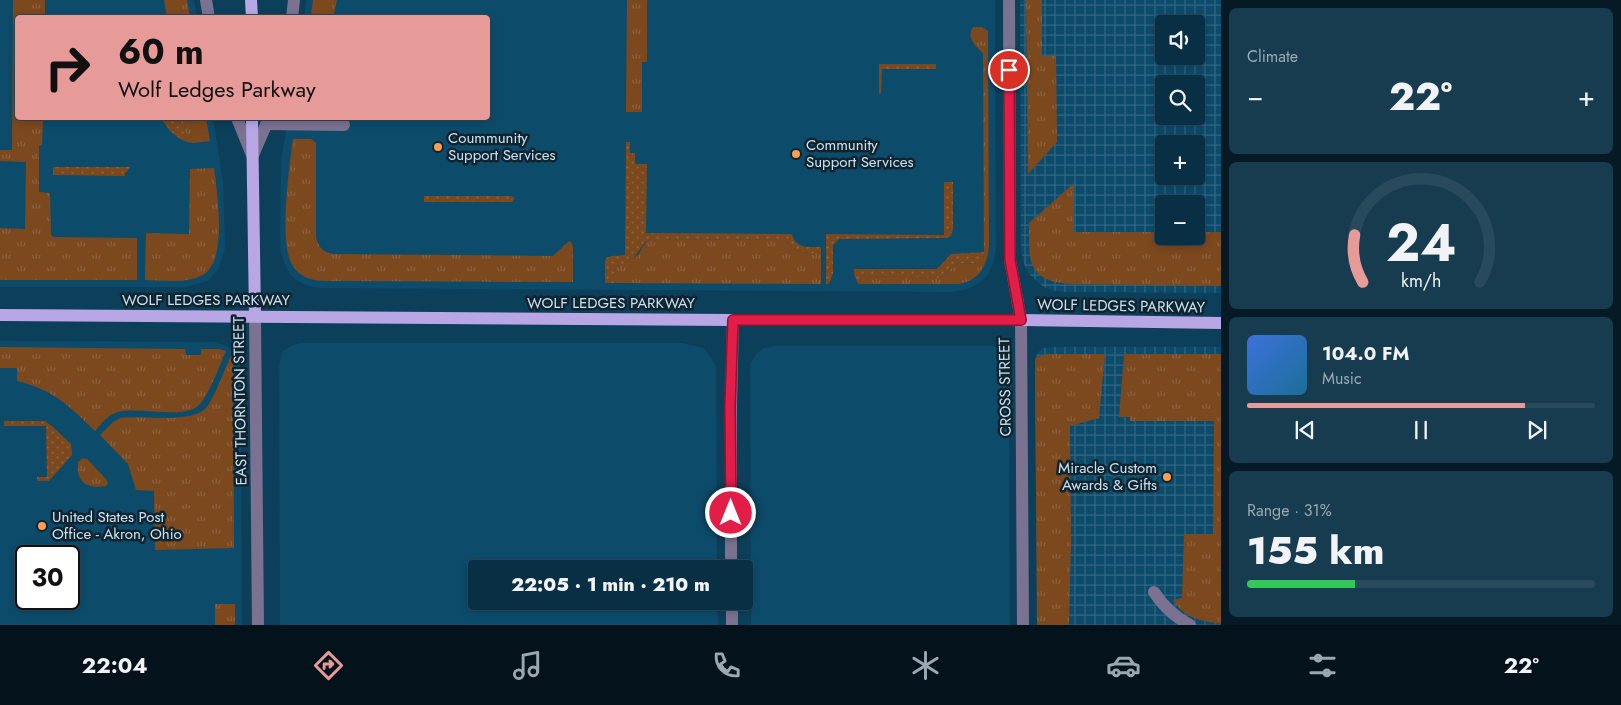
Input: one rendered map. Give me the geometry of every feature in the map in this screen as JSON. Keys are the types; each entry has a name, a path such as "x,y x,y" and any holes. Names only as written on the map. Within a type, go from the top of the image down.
{"main road":[{"path":"252,0 252,15"},
{"name":"EAST THORNTON STREET","path":"252,120 255,316"},
{"name":"WOLF LEDGES PARKWAY","path":"0,315 1021,320 1221,323"}],"street":[{"path":"206,0 208,15"},
{"path":"292,15 294,0"},
{"name":"CROSS STREET","path":"1009,0 1010,260 1021,320 1023,625"},
{"path":"238,120 252,155"},
{"path":"252,155 268,121 344,125"},
{"name":"EAST THORNTON STREET","path":"255,316 258,625"},
{"path":"732,560 730,406 733,320"},
{"path":"1154,592 1160,602 1190,625"},
{"path":"732,610 732,625"}],"shaded area":[{"path":"0,0 194,0 197,15 15,15 15,120 213,120 223,182 225,248 219,268 208,281 186,287 0,287"},
{"path":"306,0 995,0 996,250 993,264 987,276 981,282 968,289 954,292 320,288 305,285 290,274 280,250 281,161 288,120 490,120 490,15 304,15"},
{"path":"1020,0 1221,0 1221,293 1064,292 1042,286 1029,274 1024,264 1021,250"},
{"path":"0,341 214,342 236,351 239,356 241,375 242,625 0,625"},
{"path":"299,343 683,343 703,348 711,357 716,367 717,560 468,560 468,610 717,610 718,625 280,625 279,368 283,351"},
{"path":"776,346 992,346 1000,348 1006,353 1009,364 1010,625 751,625 751,610 753,610 753,560 751,560 750,364 757,353 764,348"},
{"path":"1221,347 1221,625 1037,625 1035,361 1037,353 1043,348"}],"green space":[{"path":"13,0 45,0 45,15 15,15 15,120 43,120 42,145 39,146 39,192 50,193 51,235 53,237 137,238 137,280 0,280 0,228 25,229 26,162 0,161 0,150 12,150"},
{"path":"164,0 187,0 190,15 167,15"},
{"path":"313,0 337,0 333,15 311,15"},
{"path":"627,0 647,0 647,62 642,62 642,112 626,112"},
{"path":"1026,0 1042,0 1042,56 1056,56 1057,142 1028,174"},
{"path":"973,27 982,27 988,31 989,246 984,266 977,276 958,284 858,284 861,278 865,276 941,278 959,263 978,264 984,256 983,53 971,38 970,35"},
{"path":"879,64 936,64 936,69 882,69 881,93 879,94"},
{"path":"163,120 183,120 187,142 172,133"},
{"path":"183,120 206,120 210,141 187,142"},
{"path":"293,139 311,139 316,143 316,236 319,246 324,251 334,254 553,256 569,241 572,243 573,248 573,282 327,281 306,277 292,265 287,246 286,199"},
{"path":"626,142 630,142 630,153 635,153 635,164 647,164 646,233 792,234 799,245 821,247 821,253 799,251 782,240 652,239 645,242 632,261 615,268 614,283 605,283 606,258 625,255"},
{"path":"53,167 130,168 125,173 125,176 53,175"},
{"path":"214,168 219,225 216,255 211,267 203,275 189,280 145,280 146,233 189,234 190,169"},
{"path":"944,182 953,182 953,229 951,236 946,238 839,239 833,245 833,273 829,284 826,284 826,234 944,235"},
{"path":"1074,183 1074,232 1155,232 1155,245 1205,245 1205,232 1221,232 1221,286 1071,284 1045,279 1033,267 1030,258 1029,223"},
{"path":"424,196 511,196 515,198 512,202 424,202"},
{"path":"652,239 782,240 799,251 821,253 821,284 614,283 616,267 634,259 646,242"},
{"path":"985,252 978,264 959,263 941,278 865,276 861,278 858,284 854,274 854,269 937,269 951,254"},
{"path":"0,347 185,349 186,355 201,355 201,349 226,351 210,389 198,406 181,412 134,410 115,413 107,418 95,431 77,413 51,394 17,381 17,368 0,368"},
{"path":"1047,354 1105,354 1099,418 1070,426 1071,543 1069,625 1037,625 1035,361 1036,357"},
{"path":"1124,354 1221,354 1221,624 1200,620 1188,615 1173,600 1182,598 1184,534 1213,534 1214,421 1130,421 1130,417 1119,417"},
{"path":"231,356 233,360 234,548 155,550 154,491 136,490 128,464 100,435 120,418 165,418 189,416 199,413 209,403"},
{"path":"4,421 45,421 71,444 72,455 49,481 37,481 37,477 47,477 46,426 4,426"},
{"path":"83,458 87,459 106,479 108,483 106,486 88,485 81,480 78,462"},
{"path":"215,604 235,604 235,625 215,625"}],"place":[{"name":"Coummunity Support Services","path":"438,147"},
{"name":"Community Support Services","path":"796,154"},
{"name":"Miracle Custom Awards & Gifts","path":"1167,477"},
{"name":"United States Post Office - Akron, Ohio","path":"42,526"}],"route":[{"path":"731,513 730,406 733,320 1021,320 1010,260 1009,70"}]}
